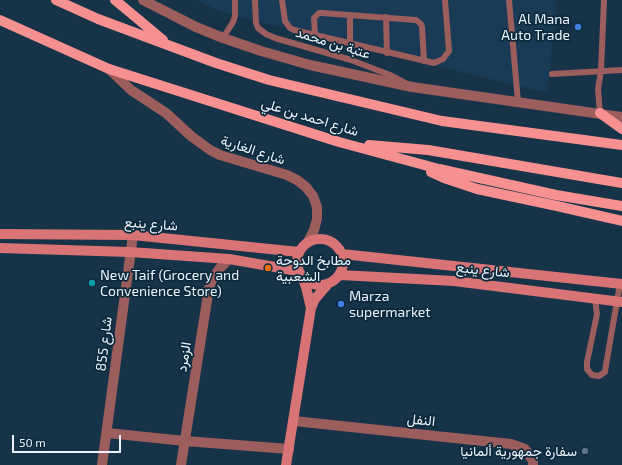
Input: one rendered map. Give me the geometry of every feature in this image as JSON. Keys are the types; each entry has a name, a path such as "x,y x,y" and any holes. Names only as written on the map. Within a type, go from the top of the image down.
{"main road":[{"name":"شارع احمد بن علي","path":"56,0 98,19 169,46 269,80 442,121 622,145"},
{"path":"115,0 169,46"},
{"name":"شارع احمد بن علي","path":"0,20 109,69 339,142 439,169 556,195 622,206"},
{"path":"600,113 622,129"},
{"path":"339,142 428,150 622,183"},
{"path":"410,161 444,178 478,190 622,221"}],"street":[{"path":"143,0 196,28 266,53 310,65 412,87 622,117"},
{"name":"شارع الغارية","path":"109,69 131,90 175,120 191,136 210,150 220,155 287,175 306,187 313,196 317,219 314,230 308,242"},
{"name":"شارع ينبع","path":"0,234 133,235 299,252"},
{"name":"شارع 855","path":"102,465 133,235"},
{"path":"286,465 311,308 315,299 327,285 336,280 343,268 344,261 339,248 328,240 322,239 308,242 299,252 297,264 306,287 311,308"},
{"name":"شارع ينبع","path":"0,248 130,252 229,259 300,274"},
{"name":"شارع ينبع","path":"342,254 621,284"},
{"name":"الزمرد","path":"181,465 209,288 216,273 229,259"},
{"path":"300,274 308,283 322,286 327,285"},
{"name":"شارع ينبع","path":"340,275 446,280 620,301"},
{"name":"النفل","path":"294,421 511,444 525,449 533,461 533,465"},
{"path":"107,433 289,449"}],"lane":[{"path":"223,38 233,22 234,0"},
{"name":"عتبة بن محمد","path":"255,0 255,17 258,28 262,32 270,36 364,64 390,75 412,87"},
{"path":"282,0 287,25 294,30 434,63 439,62 447,55 449,51 445,0"},
{"path":"509,0 518,102"},
{"path":"600,113 598,89 601,72 604,0"},
{"path":"315,35 314,18 319,13 416,20 421,24 423,29 424,61"},
{"path":"350,15 350,44"},
{"path":"386,17 387,53"},
{"path":"552,74 622,70"},
{"path":"473,283 476,269"},
{"path":"594,298 597,318 587,362 587,369 592,375 599,376 605,372 620,301 621,284"}],"shaded area":[{"path":"195,0 557,0 547,93 228,14"}],"place":[{"name":"Al Mana Auto Trade","path":"578,27"},
{"name":"مطابخ الدوحة الشعبية","path":"268,268"},
{"name":"New Taif (Grocery and Convenience Store)","path":"92,283"},
{"name":"Marza supermarket","path":"341,304"},
{"name":"سفارة جمهورية ألمانيا","path":"585,451"}]}
